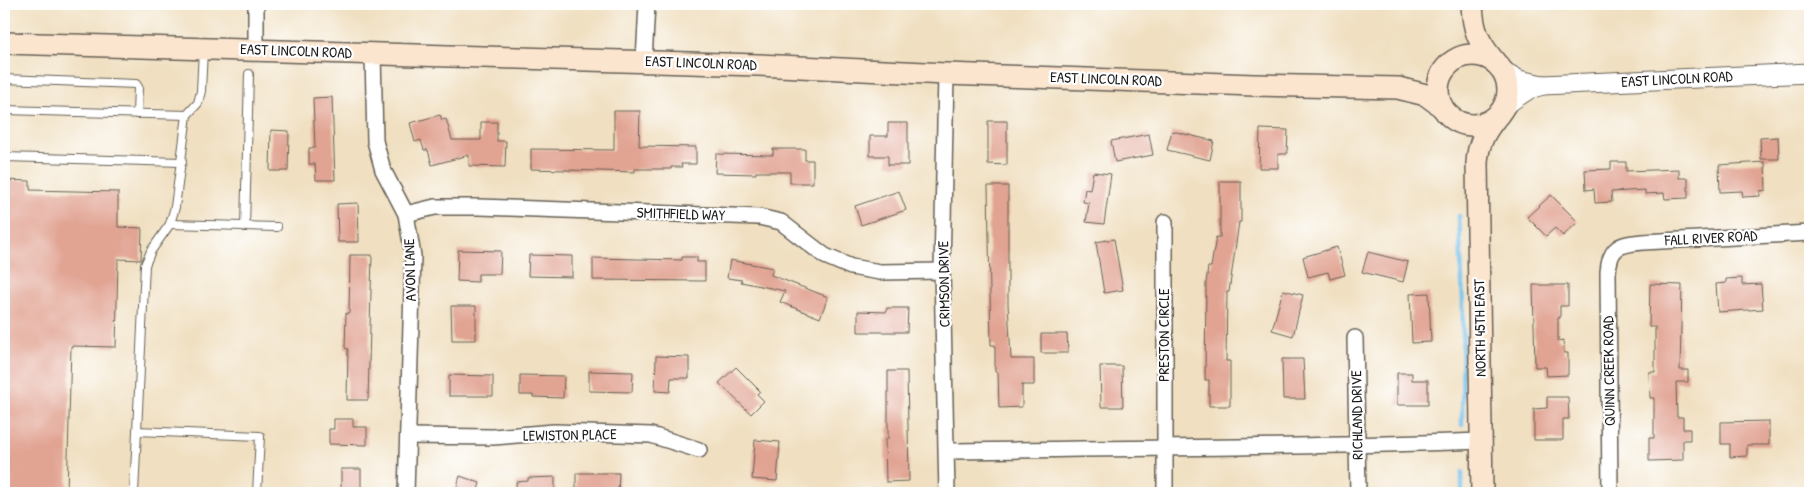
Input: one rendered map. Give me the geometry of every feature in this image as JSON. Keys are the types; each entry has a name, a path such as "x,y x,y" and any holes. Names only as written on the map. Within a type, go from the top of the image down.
{"main road":[{"path":"1472,8 1475,33 1482,47 1499,66 1508,82 1508,93 1502,109 1490,121 1479,125 1467,124 1450,114 1439,98 1438,89 1447,67 1463,47 1470,32 1472,8"},
{"name":"EAST LINCOLN ROAD","path":"4,43 644,61 946,74 1398,88 1426,95 1450,114"},
{"path":"1447,67 1461,57 1473,55 1484,56 1499,66"},
{"name":"EAST LINCOLN ROAD","path":"1398,88 1421,82 1447,67"},
{"name":"NORTH 45TH EAST","path":"1482,493 1477,163 1480,140 1502,109"},
{"name":"NORTH 45TH EAST","path":"1450,114 1465,130 1477,163"}],"street":[{"path":"256,4 256,50"},
{"path":"644,61 647,4"},
{"name":"AVON LANE","path":"373,54 375,141 383,170 406,214 413,256 406,493"},
{"name":"EAST LINCOLN ROAD","path":"1499,66 1520,80 1543,85"},
{"name":"EAST LINCOLN ROAD","path":"1502,109 1529,89 1543,85 1810,73"},
{"name":"CRIMSON DRIVE","path":"946,74 942,271 948,493"},
{"name":"SMITHFIELD WAY","path":"406,214 436,207 479,207 759,217 781,222 825,256 851,267 880,272 942,271"},
{"name":"PRESTON CIRCLE","path":"1165,222 1165,493"},
{"name":"FALL RIVER ROAD","path":"1614,250 1624,244 1643,242 1810,233"},
{"name":"QUINN CREEK ROAD","path":"1610,493 1608,272 1609,261 1614,250"},
{"name":"RICHLAND DRIVE","path":"1354,338 1358,493"},
{"name":"LEWISTON PLACE","path":"408,436 493,437 554,432 651,435 699,450"},
{"path":"948,451 1358,446 1482,441"}],"lane":[{"path":"134,493 145,265 151,251 170,224 182,162 187,115 198,103 201,91 203,49"},
{"path":"245,227 249,74"},
{"path":"4,80 136,84 138,87 137,114"},
{"path":"4,110 187,115"},
{"path":"4,157 182,162"},
{"path":"170,224 277,227"},
{"path":"137,431 260,436 258,493"}],"building":[{"path":"332,97 335,180 316,180 315,164 309,164 309,148 315,148 313,98"},
{"path":"614,111 640,111 639,146 696,147 696,164 681,164 682,167 671,167 671,169 635,169 635,172 531,169 531,149 614,150"},
{"path":"440,115 442,120 446,119 452,140 481,140 481,122 497,122 497,141 506,141 505,167 469,166 469,155 432,165 428,150 424,150 421,140 415,142 410,123"},
{"path":"988,121 1007,121 1007,165 988,164"},
{"path":"888,123 908,123 908,165 888,165 888,156 870,156 870,136 888,136"},
{"path":"1260,129 1288,130 1287,154 1278,154 1278,168 1259,168"},
{"path":"271,130 289,131 288,171 270,171"},
{"path":"1172,131 1214,141 1210,160 1167,150"},
{"path":"1149,134 1153,155 1115,162 1111,141"},
{"path":"1778,137 1779,159 1761,159 1760,138"},
{"path":"773,149 805,149 805,160 813,160 813,183 790,183 790,172 756,172 756,174 715,173 716,154 773,155"},
{"path":"1611,162 1626,162 1626,171 1679,169 1679,178 1688,178 1688,198 1665,199 1664,193 1645,194 1645,190 1611,192 1612,202 1595,203 1594,189 1586,190 1585,170 1611,169"},
{"path":"1765,162 1766,190 1760,191 1760,196 1743,197 1742,191 1720,192 1719,165"},
{"path":"1093,172 1111,174 1104,224 1086,222 1089,203 1083,202 1085,189 1090,190"},
{"path":"4,180 30,181 30,190 118,192 118,227 142,228 141,260 118,259 116,347 71,346 67,493 4,493"},
{"path":"1220,181 1241,181 1241,222 1239,222 1229,292 1227,292 1226,361 1230,361 1230,406 1209,406 1209,380 1205,380 1206,283 1216,237 1220,237"},
{"path":"988,186 1008,186 1008,304 1011,359 1034,359 1034,385 1022,385 1022,407 999,408 998,372 995,372 995,345 991,345"},
{"path":"899,191 906,210 861,225 855,206"},
{"path":"1551,195 1578,222 1563,236 1555,228 1546,236 1527,217"},
{"path":"358,203 359,242 338,242 337,204"},
{"path":"1114,239 1123,290 1104,293 1096,242"},
{"path":"1337,247 1345,275 1330,279 1328,272 1308,277 1303,257"},
{"path":"458,250 501,251 500,274 478,274 478,282 457,281"},
{"path":"1368,252 1408,262 1403,282 1362,272"},
{"path":"350,255 372,255 368,400 347,400 348,349 345,348 346,313 349,313"},
{"path":"529,255 572,256 572,277 528,276"},
{"path":"682,257 697,257 697,262 705,262 705,281 593,280 593,258 682,260"},
{"path":"730,260 773,268 771,275 828,297 820,318 780,302 785,291 727,278"},
{"path":"1742,278 1742,285 1761,284 1763,309 1718,312 1716,284 1726,283 1726,279"},
{"path":"1650,284 1682,285 1680,370 1688,370 1688,382 1676,382 1677,417 1683,417 1683,429 1690,429 1690,440 1683,440 1683,460 1649,461 1649,438 1654,438 1654,398 1650,398 1649,372 1655,372 1655,327 1649,327"},
{"path":"1533,285 1568,285 1568,306 1560,306 1558,341 1563,340 1564,353 1568,353 1568,375 1547,376 1546,367 1535,367"},
{"path":"1283,290 1303,295 1293,336 1272,330"},
{"path":"1429,293 1431,342 1412,343 1410,294"},
{"path":"451,306 476,306 476,340 452,340"},
{"path":"887,308 908,308 907,332 858,332 858,311 886,312"},
{"path":"1041,334 1067,334 1068,353 1041,353"},
{"path":"656,356 689,357 689,378 671,378 670,392 655,391"},
{"path":"1282,359 1303,359 1305,399 1283,399"},
{"path":"1100,366 1122,366 1123,407 1101,407"},
{"path":"736,367 760,391 757,394 764,401 751,414 719,383"},
{"path":"589,371 633,372 632,392 589,391"},
{"path":"888,371 907,371 909,481 886,482 885,439 888,439"},
{"path":"1397,373 1412,373 1412,380 1428,380 1428,405 1397,405"},
{"path":"449,375 493,376 493,396 449,396"},
{"path":"520,375 564,376 563,398 520,395"},
{"path":"1547,397 1568,397 1569,419 1563,419 1563,440 1534,440 1534,409 1547,408"},
{"path":"334,419 353,419 353,427 367,427 367,445 329,444 329,429 334,429"},
{"path":"1769,421 1769,445 1747,445 1747,456 1730,457 1730,444 1721,444 1721,422"},
{"path":"755,440 780,442 777,481 752,479"},
{"path":"341,469 361,469 361,493 341,493"},
{"path":"576,473 619,473 618,493 576,493"},
{"path":"460,476 480,483 477,493 455,493"},
{"path":"555,477 555,493 517,493 516,482 528,481 528,478"}],"waterway":[{"path":"1459,216 1463,301 1462,425"},
{"path":"1462,472 1462,493"}]}
